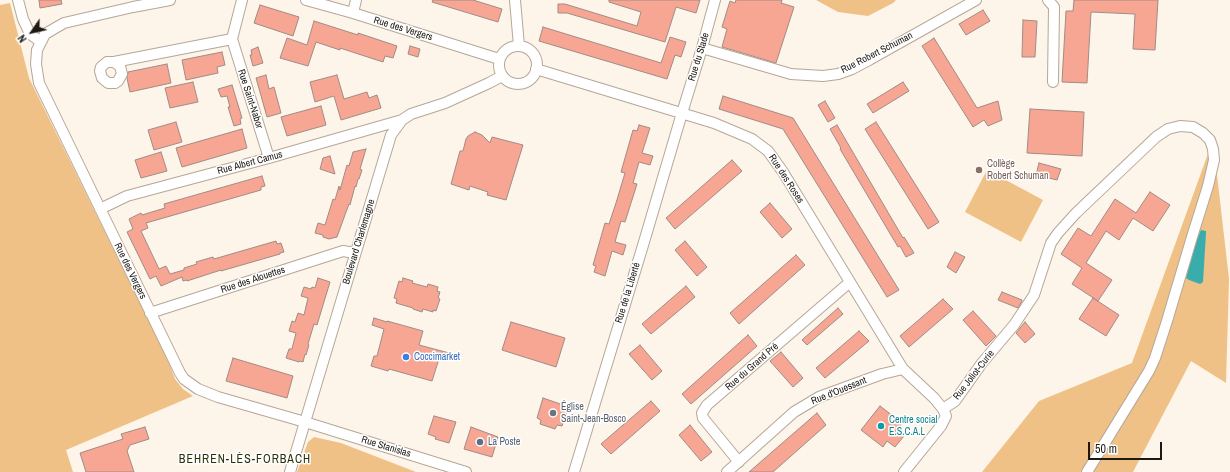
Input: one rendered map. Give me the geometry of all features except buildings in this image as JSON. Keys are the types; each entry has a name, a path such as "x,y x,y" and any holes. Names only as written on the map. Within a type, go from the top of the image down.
{"street":[{"path":"18,0 23,18 30,34 41,42 45,34 64,23 170,0"},
{"path":"118,61 232,39 242,0"},
{"name":"Rue des Vergers","path":"306,0 353,13 500,59"},
{"path":"353,13 356,0"},
{"path":"515,0 519,46"},
{"name":"Rue du Stade","path":"682,113 715,0"},
{"name":"Rue Robert Schuman","path":"702,48 791,74 823,76 838,74 852,69 869,60 976,0"},
{"path":"1048,0 1054,7 1053,82"},
{"name":"Rue Saint-Nabor","path":"232,39 269,158"},
{"name":"Rue des Vergers","path":"41,42 37,50 36,64 39,83 180,373 191,385 218,397 305,422"},
{"path":"512,46 519,46 532,52 536,60 536,69 533,76 524,83 517,84 502,76 499,67 500,59 506,50 512,46"},
{"name":"Rue des Roses","path":"536,69 737,131 752,139 768,151 783,172 903,369 934,398 943,409"},
{"name":"Boulevard Charlemagne","path":"290,472 391,135 402,120 412,114 445,103 502,76"},
{"name":"Rue de la Liberté","path":"574,472 682,113"},
{"name":"Rue Albert Camus","path":"100,209 127,196 402,120"},
{"name":"Rue Joliot-Curie","path":"943,409 955,401 982,363 1014,325 1034,295 1051,243 1058,233 1076,213 1156,137 1168,129 1180,126 1193,127 1203,133 1210,140 1214,160 1208,186 1167,321 1155,358 1149,371 1087,472"},
{"name":"Rue des Alouettes","path":"150,313 343,251 356,253"},
{"name":"Rue du Grand Pré","path":"739,462 703,418 702,413 707,405 850,282"},
{"name":"Rue d'Ouessant","path":"727,472 794,412 819,397 882,374 903,369"},
{"path":"904,472 941,426 946,416 943,409"},
{"name":"Rue Stanislas","path":"305,422 466,472"}],"shaded area":[{"path":"816,0 896,0 868,16 838,12"},
{"path":"10,3 29,78 168,360 175,379 183,389 193,396 66,450 73,472 0,472 0,5"},
{"path":"1213,140 1229,279 1226,383 1191,361 1133,472 982,472 1039,401 1132,363"},
{"path":"987,170 1043,200 1021,242 965,212"},
{"path":"314,437 341,443 416,472 297,472 308,442"}],"water":[{"path":"1201,230 1206,231 1206,233 1203,282 1200,284 1186,278"}],"place":[{"name":"Collège Robert Schuman","path":"979,170"},
{"name":"Coccimarket","path":"406,357"},
{"name":"Église Saint-Jean-Bosco","path":"553,413"},
{"name":"Centre social E.S.C.A.L","path":"881,426"},
{"name":"La Poste","path":"480,442"}],"district":[{"name":"BEHREN-LÈS-FORBACH","path":"245,460"}]}
